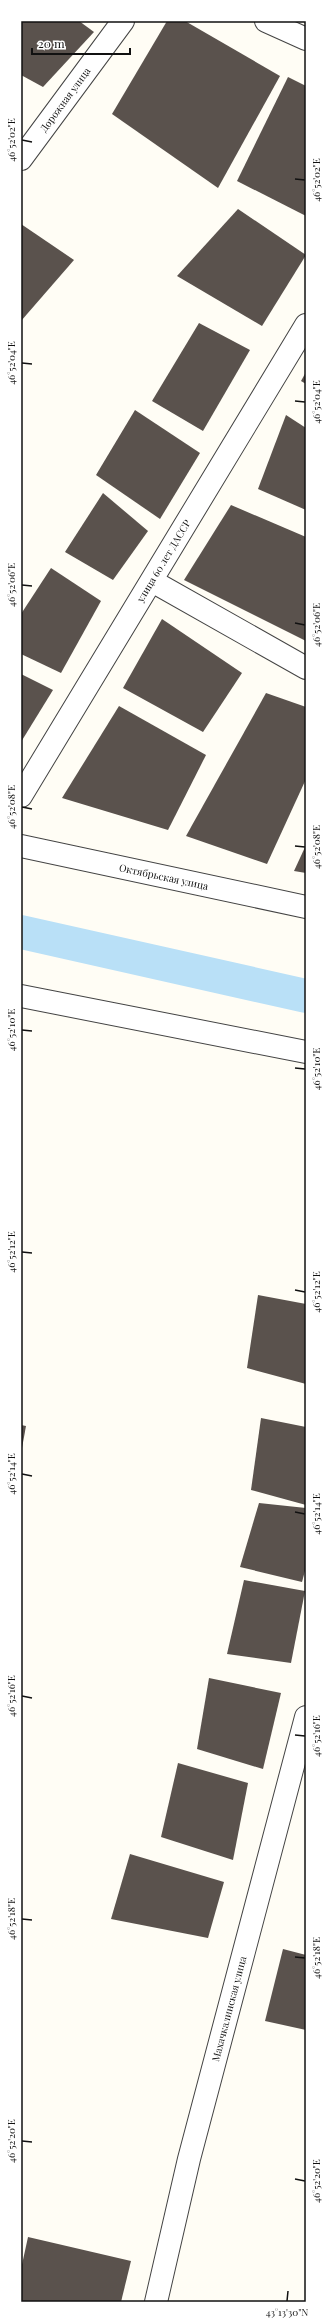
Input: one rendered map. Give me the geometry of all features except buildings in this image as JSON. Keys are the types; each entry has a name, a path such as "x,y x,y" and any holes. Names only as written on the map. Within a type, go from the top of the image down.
{"street":[{"name":"Дорожная улица","path":"21,159 123,21"},
{"path":"266,21 306,39"},
{"name":"улица 60 лет ДАССР","path":"21,796 152,582 306,325"},
{"path":"152,582 306,668"},
{"name":"Октябрьская улица","path":"21,846 306,907"},
{"path":"21,996 306,1052"},
{"name":"Махачкалинская улица","path":"156,2302 189,2159 306,1718"}],"waterway":[{"path":"21,932 306,996"}]}
